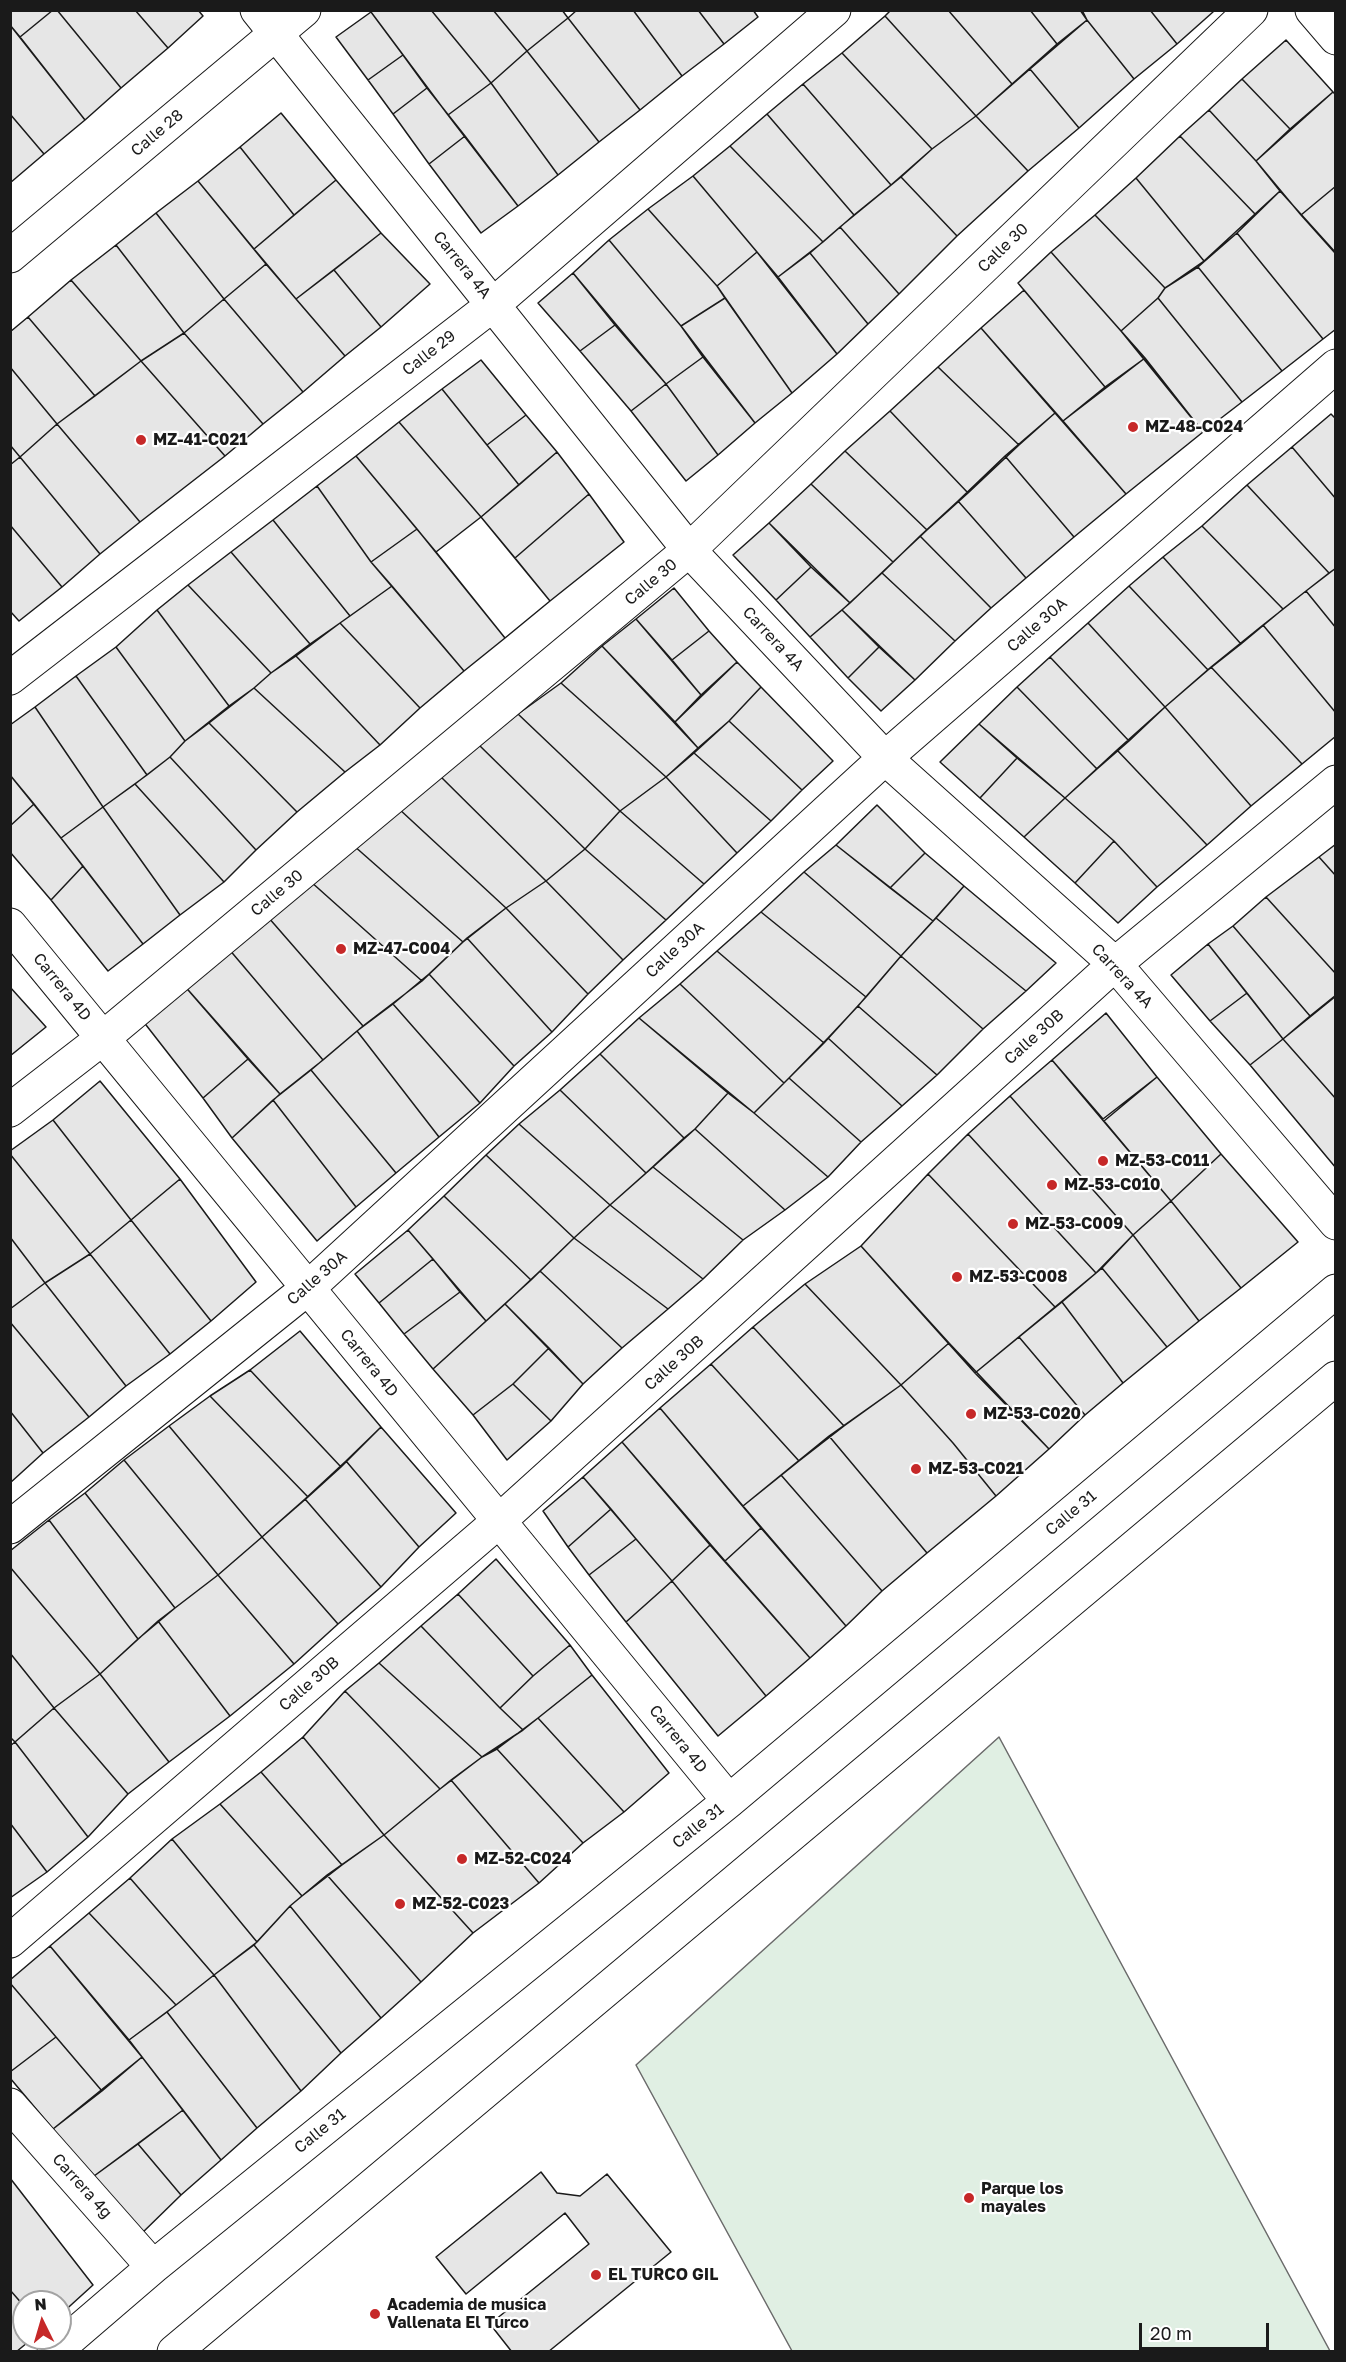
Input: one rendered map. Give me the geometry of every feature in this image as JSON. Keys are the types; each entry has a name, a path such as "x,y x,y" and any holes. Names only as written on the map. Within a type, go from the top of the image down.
{"street":[{"name":"Calle 28","path":"10,256 267,22 304,10"},
{"name":"Calle 29","path":"10,678 494,303 834,10"},
{"name":"Calle 30","path":"10,1110 103,1038 689,550 1251,10"},
{"path":"1312,10 1335,38"},
{"name":"Carrera 4A","path":"267,22 494,303 689,550 885,758 1115,964 1335,1223"},
{"name":"Calle 30A","path":"10,1527 308,1288 885,758 1335,366"},
{"name":"Calle 30B","path":"10,1941 499,1521 1115,964 1335,782"},
{"name":"Carrera 4D","path":"10,925 729,1801"},
{"name":"Calle 31","path":"54,2352 153,2266 729,1801 1335,1291"},
{"path":"174,2352 1335,1378"},
{"name":"Carrera 4g","path":"10,2105 153,2266"}],"green space":[{"name":"Parque los mayales","path":"999,1737 1330,2351 792,2351 636,2065"}],"building":[{"path":"10,10 53,10 20,37 10,25"},
{"path":"53,10 57,10 121,88 85,120 20,37"},
{"path":"57,10 135,10 168,48 121,88"},
{"path":"135,10 198,10 203,16 168,48"},
{"path":"373,10 431,10 491,83 448,115 371,12"},
{"path":"431,10 493,10 527,51 491,83"},
{"path":"493,10 562,10 568,18 527,51"},
{"path":"577,10 633,10 682,76 640,110 568,18"},
{"path":"633,10 698,10 724,44 682,76"},
{"path":"698,10 753,10 758,17 724,44"},
{"path":"891,10 948,10 1012,84 976,116 885,16"},
{"path":"948,10 1030,10 1057,44 1012,84"},
{"path":"1030,10 1080,10 1087,20 1057,44"},
{"path":"1082,10 1150,10 1177,44 1134,79 1087,20"},
{"path":"1150,10 1212,10 1213,12 1177,44"},
{"path":"371,12 403,55 368,80 336,37"},
{"path":"885,16 976,116 932,149 842,53"},
{"path":"568,18 640,110 599,142 527,51"},
{"path":"1087,20 1134,79 1079,128 1030,69"},
{"path":"10,25 85,120 44,154 10,114"},
{"path":"1286,40 1333,92 1290,129 1242,79"},
{"path":"527,51 599,142 558,175 491,83"},
{"path":"842,53 932,149 891,185 803,84"},
{"path":"403,55 427,88 393,114 368,80"},
{"path":"1030,69 1079,128 1028,171 976,116"},
{"path":"1242,79 1290,129 1256,161 1209,110"},
{"path":"491,83 558,175 518,206 448,115"},
{"path":"803,84 891,185 854,215 767,114"},
{"path":"427,88 465,136 429,164 393,114"},
{"path":"1333,92 1336,95 1336,186 1301,215 1256,161"},
{"path":"1209,110 1280,191 1255,214 1180,136"},
{"path":"281,113 336,180 294,215 240,147"},
{"path":"10,114 44,154 10,183"},
{"path":"767,114 854,215 823,242 730,146"},
{"path":"976,116 1028,171 957,236 901,177 932,149"},
{"path":"465,136 518,206 481,233 429,164"},
{"path":"1180,136 1255,214 1204,261 1136,178"},
{"path":"730,146 823,242 778,277 693,176"},
{"path":"240,147 294,215 254,249 198,181"},
{"path":"693,176 757,252 717,286 648,209"},
{"path":"901,177 957,236 899,294 840,227"},
{"path":"1136,178 1204,261 1165,288 1095,215"},
{"path":"336,180 381,233 296,299 254,249"},
{"path":"198,181 266,264 224,299 156,213"},
{"path":"1336,186 1336,253 1335,253 1301,215"},
{"path":"1280,191 1336,253 1336,329 1323,339 1237,233"},
{"path":"648,209 717,286 725,298 681,326 609,240"},
{"path":"156,213 224,299 184,333 116,245"},
{"path":"1095,215 1165,288 1158,298 1121,331 1051,252"},
{"path":"840,227 899,294 868,324 810,253"},
{"path":"381,233 430,284 381,327 334,270"},
{"path":"1237,233 1323,339 1282,371 1198,267"},
{"path":"609,240 681,326 703,357 666,384 573,273"},
{"path":"116,245 184,333 141,361 71,280"},
{"path":"757,252 837,354 792,393 717,286"},
{"path":"1051,252 1145,358 1105,387 1018,283"},
{"path":"810,253 868,324 837,354 778,277"},
{"path":"266,264 345,356 303,392 224,299"},
{"path":"1198,267 1282,371 1242,402 1158,298 1165,288"},
{"path":"334,270 381,327 345,356 296,299"},
{"path":"573,273 615,325 580,351 538,303"},
{"path":"71,280 141,361 95,396 28,317"},
{"path":"1024,290 1105,387 1063,421 981,328"},
{"path":"725,298 792,393 755,423 681,326"},
{"path":"1158,298 1242,402 1203,432 1121,331"},
{"path":"224,299 303,392 263,424 184,333"},
{"path":"28,317 95,396 57,424 10,367 10,332"},
{"path":"615,325 666,384 631,411 580,351"},
{"path":"981,328 1055,413 1019,445 938,367"},
{"path":"184,333 263,424 225,456 141,361"},
{"path":"703,357 755,423 718,455 666,384"},
{"name":"MZ-48-C024","path":"1145,358 1203,432 1126,494 1063,421"},
{"path":"481,360 526,415 487,445 442,389"},
{"name":"MZ-41-C021","path":"141,361 225,456 140,522 57,424"},
{"path":"10,367 57,424 20,457 10,445"},
{"path":"938,367 1019,445 968,493 890,411"},
{"path":"666,384 718,455 686,481 631,411"},
{"path":"442,389 519,485 481,517 399,422"},
{"path":"890,411 968,493 927,530 845,451"},
{"path":"1055,413 1126,494 1074,537 1005,456"},
{"path":"1331,414 1336,419 1336,499 1292,447"},
{"path":"526,415 557,452 519,485 487,445"},
{"path":"399,422 481,517 436,552 356,456"},
{"path":"57,424 140,522 100,554 20,457"},
{"path":"10,445 20,457 10,465"},
{"path":"1292,447 1336,499 1336,568 1329,573 1247,485"},
{"path":"845,451 927,530 893,562 811,484"},
{"path":"557,452 589,494 515,558 481,517"},
{"path":"356,456 417,529 371,562 317,486"},
{"path":"1005,456 1074,537 1026,578 958,501"},
{"path":"20,457 100,554 62,587 10,525 10,465"},
{"path":"811,484 893,562 850,603 769,523"},
{"path":"1247,485 1329,573 1283,609 1202,526"},
{"path":"317,486 371,562 392,586 350,616 273,520"},
{"path":"589,494 624,542 550,601 515,558"},
{"path":"958,501 1026,578 991,608 920,536"},
{"path":"481,517 550,601 505,638 436,552"},
{"path":"481,517 550,601 505,638 436,552"},
{"path":"273,520 350,616 310,644 231,552"},
{"path":"769,523 811,567 776,600 733,555"},
{"path":"10,525 62,587 19,621 10,611"},
{"path":"1202,526 1283,609 1241,644 1163,557"},
{"path":"417,529 505,638 464,671 371,562"},
{"path":"920,536 991,608 955,641 882,573"},
{"path":"231,552 310,644 271,673 188,585"},
{"path":"1163,557 1241,644 1208,670 1129,586"},
{"path":"811,567 850,603 810,637 776,600"},
{"path":"1336,568 1336,628 1306,591"},
{"path":"882,573 955,641 915,680 842,610"},
{"path":"188,585 271,673 229,706 157,610"},
{"path":"392,586 464,671 420,708 340,623"},
{"path":"1129,586 1208,670 1165,707 1088,623"},
{"path":"674,588 709,631 672,660 636,619"},
{"path":"1306,591 1336,628 1336,713 1263,625"},
{"path":"157,610 229,706 185,741 116,647"},
{"path":"842,610 879,647 848,678 810,637"},
{"path":"636,619 701,695 675,722 602,646"},
{"path":"340,623 420,708 380,745 296,656"},
{"path":"1088,623 1165,707 1129,741 1050,657"},
{"path":"1263,625 1336,713 1336,736 1302,764 1211,667"},
{"path":"709,631 737,662 701,695 672,660"},
{"path":"602,646 698,748 666,777 561,683"},
{"path":"116,647 185,741 170,757 147,775 76,676"},
{"path":"879,647 915,680 881,711 848,678"},
{"path":"296,656 380,745 345,772 254,688"},
{"path":"1050,657 1129,741 1097,769 1017,687"},
{"path":"737,662 761,687 729,721 698,748 675,722"},
{"path":"1211,667 1302,764 1251,806 1165,707"},
{"path":"76,676 147,775 103,807 35,707"},
{"path":"561,683 666,777 620,811 518,714"},
{"path":"761,687 833,761 802,790 729,721"},
{"path":"1017,687 1097,769 1065,798 979,724"},
{"path":"254,688 345,772 297,812 209,723"},
{"path":"35,707 103,807 61,838 10,775 10,725"},
{"path":"1165,707 1251,806 1207,845 1117,750"},
{"path":"518,714 620,811 585,849 479,745"},
{"path":"729,721 802,790 771,821 694,753"},
{"path":"209,723 297,812 256,850 170,757 185,741"},
{"path":"979,724 1017,758 980,798 940,762"},
{"path":"479,745 585,849 546,881 440,776"},
{"path":"1117,750 1207,845 1157,887 1114,841 1065,798"},
{"path":"694,753 771,821 737,853 666,777"},
{"path":"170,757 256,850 224,882 135,784"},
{"path":"1017,758 1065,798 1024,837 980,798"},
{"path":"10,775 34,804 10,826"},
{"path":"440,776 546,881 506,908 398,808"},
{"path":"666,777 737,853 704,884 620,811"},
{"path":"135,784 224,882 180,915 103,807"},
{"path":"1065,798 1114,841 1075,883 1024,837"},
{"path":"34,804 83,866 51,900 10,852 10,826"},
{"path":"877,805 925,853 890,888 836,845"},
{"path":"103,807 180,915 143,944 61,838"},
{"path":"398,808 506,908 463,942 353,845"},
{"path":"620,811 704,884 666,920 585,849"},
{"path":"1114,841 1157,887 1118,923 1075,883"},
{"path":"1336,844 1336,876 1319,857"},
{"path":"353,845 463,942 422,981 310,881"},
{"path":"836,845 933,921 901,956 804,872"},
{"path":"585,849 666,920 623,960 546,881"},
{"path":"925,853 964,886 933,921 890,888"},
{"path":"1319,857 1336,876 1336,974 1266,897"},
{"path":"83,866 143,944 108,971 51,900"},
{"path":"804,872 901,956 866,997 761,912"},
{"name":"MZ-47-C004","path":"310,881 422,981 363,1026 268,917"},
{"path":"546,881 623,960 588,994 506,908"},
{"path":"964,886 1056,963 1026,991 936,918"},
{"path":"1266,897 1336,974 1336,995 1310,1016 1233,926"},
{"path":"506,908 588,994 552,1032 467,938"},
{"path":"761,912 866,997 824,1043 717,951"},
{"path":"268,917 363,1026 323,1060 228,948"},
{"path":"936,918 1026,991 983,1029 901,956"},
{"path":"1233,926 1310,1016 1283,1039 1208,944"},
{"path":"467,938 552,1032 514,1066 429,974"},
{"path":"1208,944 1247,993 1210,1021 1171,975"},
{"path":"228,948 323,1060 280,1094 182,983"},
{"path":"717,951 824,1043 784,1083 680,984"},
{"path":"901,956 983,1029 937,1075 858,1006"},
{"path":"429,974 514,1066 480,1103 393,1004"},
{"path":"182,983 248,1059 203,1098 139,1016"},
{"path":"680,984 784,1083 754,1113 639,1018"},
{"path":"10,987 46,1027 10,1056"},
{"path":"1247,993 1283,1039 1250,1065 1210,1021"},
{"path":"1336,996 1336,1099 1283,1039"},
{"path":"393,1004 480,1103 439,1137 357,1031"},
{"path":"858,1006 937,1075 902,1106 828,1038"},
{"path":"1106,1013 1157,1077 1103,1119 1052,1060"},
{"path":"639,1018 728,1093 684,1138 600,1054"},
{"path":"357,1031 439,1137 396,1173 311,1070"},
{"path":"828,1038 902,1106 861,1142 789,1078"},
{"path":"1283,1039 1336,1099 1336,1168 1250,1065"},
{"path":"600,1054 684,1138 646,1173 560,1090"},
{"path":"248,1059 280,1094 232,1138 203,1098"},
{"name":"MZ-53-C011","path":"1052,1060 1171,1201 1133,1235 1010,1096"},
{"path":"311,1070 396,1173 356,1207 273,1100"},
{"path":"1157,1077 1221,1154 1171,1201 1104,1121"},
{"path":"789,1078 861,1142 828,1177 754,1113"},
{"path":"100,1081 180,1179 131,1220 53,1120"},
{"path":"560,1090 646,1173 610,1205 519,1124"},
{"path":"728,1093 828,1177 785,1210 695,1129"},
{"name":"MZ-53-C010","path":"1010,1096 1133,1235 1096,1273 968,1134"},
{"path":"273,1100 356,1207 317,1241 232,1138"},
{"path":"53,1120 131,1220 90,1254 10,1154 10,1151"},
{"path":"519,1124 610,1205 574,1238 486,1155"},
{"path":"695,1129 785,1210 743,1240 653,1167"},
{"name":"MZ-53-C009","path":"968,1134 1096,1273 1055,1307 928,1174"},
{"path":"10,1154 90,1254 45,1283 10,1237"},
{"path":"1221,1154 1298,1242 1241,1288 1171,1201"},
{"path":"486,1155 574,1238 531,1280 444,1196"},
{"path":"653,1167 743,1240 703,1279 610,1205"},
{"name":"MZ-53-C008","path":"928,1174 1055,1307 975,1373 861,1246"},
{"path":"180,1179 256,1282 211,1321 131,1220"},
{"path":"444,1196 531,1280 486,1321 408,1230"},
{"path":"1171,1201 1241,1288 1199,1321 1133,1235"},
{"path":"610,1205 703,1279 668,1309 574,1238"},
{"path":"131,1220 211,1321 170,1354 90,1254"},
{"path":"408,1230 433,1259 379,1303 355,1274"},
{"path":"1133,1235 1199,1321 1167,1347 1102,1268"},
{"path":"10,1237 45,1283 10,1309"},
{"path":"574,1238 668,1309 622,1348 540,1271"},
{"path":"861,1246 949,1343 901,1385 805,1284"},
{"path":"90,1254 170,1354 126,1386 45,1283"},
{"path":"433,1259 460,1292 404,1334 379,1303"},
{"path":"1102,1268 1167,1347 1123,1383 1062,1302"},
{"path":"540,1271 622,1348 583,1384 505,1304"},
{"path":"45,1283 126,1386 89,1417 10,1322 10,1309"},
{"path":"805,1284 901,1385 844,1426 753,1327"},
{"path":"460,1292 486,1321 433,1369 404,1334"},
{"path":"1062,1302 1123,1383 1085,1415 1019,1337"},
{"path":"505,1304 549,1348 513,1384 473,1415 433,1369"},
{"path":"10,1322 89,1417 43,1453 10,1411"},
{"path":"753,1327 844,1426 799,1461 711,1364"},
{"path":"300,1331 381,1427 341,1467 250,1370"},
{"path":"1019,1337 1085,1415 1049,1449 975,1373"},
{"name":"MZ-53-C020","path":"949,1343 1049,1449 996,1496 901,1385"},
{"path":"549,1348 583,1384 551,1421 513,1384"},
{"path":"711,1364 799,1461 743,1506 660,1408"},
{"path":"250,1370 341,1467 308,1497 210,1396"},
{"path":"513,1384 551,1421 507,1460 473,1415"},
{"name":"MZ-53-C021","path":"901,1385 996,1496 927,1553 829,1436"},
{"path":"210,1396 308,1497 262,1537 169,1426"},
{"path":"660,1408 761,1528 725,1561 622,1442"},
{"path":"10,1411 43,1453 10,1483"},
{"path":"169,1426 262,1537 218,1575 124,1460"},
{"path":"381,1427 456,1513 419,1547 346,1461"},
{"path":"829,1436 927,1553 882,1591 781,1475"},
{"path":"622,1442 710,1545 672,1581 583,1477"},
{"path":"124,1460 218,1575 175,1608 85,1493"},
{"path":"346,1461 419,1547 381,1587 305,1499"},
{"path":"781,1475 882,1591 846,1626 743,1506"},
{"path":"583,1477 611,1509 568,1547 543,1511"},
{"path":"85,1493 175,1608 138,1639 49,1520"},
{"path":"305,1499 381,1587 338,1624 262,1537"},
{"path":"611,1509 636,1539 589,1575 568,1547"},
{"path":"49,1520 138,1639 100,1674 10,1567 10,1551"},
{"path":"761,1528 846,1626 810,1658 725,1561"},
{"path":"262,1537 338,1624 294,1664 218,1575"},
{"path":"636,1539 672,1581 626,1622 589,1575"},
{"path":"710,1545 810,1658 766,1696 672,1581"},
{"path":"496,1559 570,1645 533,1676 458,1594"},
{"path":"10,1567 100,1674 54,1708 10,1653"},
{"path":"218,1575 294,1664 230,1716 158,1621"},
{"path":"672,1581 766,1696 718,1736 626,1622"},
{"path":"458,1594 533,1676 500,1708 421,1626"},
{"path":"158,1621 230,1716 169,1762 100,1674"},
{"path":"421,1626 523,1730 482,1757 379,1663"},
{"path":"570,1645 592,1675 523,1730 500,1708"},
{"path":"10,1653 54,1708 15,1742 10,1737"},
{"path":"379,1663 482,1757 440,1789 345,1691"},
{"path":"100,1674 169,1762 128,1794 54,1708"},
{"path":"592,1675 669,1773 624,1812 538,1718"},
{"path":"345,1691 440,1789 384,1835 303,1737"},
{"path":"54,1708 128,1794 88,1837 15,1742"},
{"path":"538,1718 624,1812 583,1843 497,1749"},
{"path":"303,1737 384,1835 342,1865 261,1772"},
{"path":"15,1742 88,1837 47,1872 10,1823 10,1746"},
{"path":"497,1749 583,1843 539,1883 451,1780"},
{"path":"261,1772 342,1865 302,1896 220,1804"},
{"name":"MZ-52-C024","path":"451,1780 539,1883 473,1933 384,1835"},
{"path":"220,1804 302,1896 257,1942 172,1839"},
{"path":"10,1823 47,1872 10,1898"},
{"name":"MZ-52-C023","path":"384,1835 473,1933 421,1982 327,1875"},
{"path":"172,1839 257,1942 214,1975 130,1878"},
{"path":"327,1875 421,1982 381,2018 290,1906"},
{"path":"130,1878 214,1975 176,2005 89,1913"},
{"path":"290,1906 381,2018 341,2053 254,1945"},
{"path":"89,1913 176,2005 129,2040 50,1946"},
{"path":"254,1945 341,2053 301,2091 214,1975"},
{"path":"50,1946 142,2057 102,2091 10,1983 10,1980"},
{"path":"214,1975 301,2091 257,2128 167,2012"},
{"path":"10,1983 56,2037 10,2072"},
{"path":"167,2012 257,2128 221,2160 129,2040"},
{"path":"56,2037 102,2091 53,2129 10,2078 10,2072"},
{"path":"142,2057 183,2110 90,2179 53,2129"},
{"path":"183,2110 221,2160 181,2195 138,2144"},
{"path":"138,2144 181,2195 139,2236 90,2179"},
{"name":"EL TURCO GIL","path":"541,2172 557,2193 580,2196 607,2174 671,2252 548,2352 512,2352 490,2324 589,2244 565,2213 466,2294 436,2257"},
{"path":"10,2178 93,2285 72,2304 72,2290 12,2290 12,2292 10,2290"},
{"path":"10,2290 12,2292 12,2350 18,2350 10,2352"}],"place":[{"name":"MZ-48-C024","path":"1133,427"},
{"name":"MZ-41-C021","path":"141,440"},
{"name":"MZ-47-C004","path":"341,949"},
{"name":"MZ-53-C011","path":"1103,1161"},
{"name":"MZ-53-C010","path":"1052,1185"},
{"name":"MZ-53-C009","path":"1013,1224"},
{"name":"MZ-53-C008","path":"957,1277"},
{"name":"MZ-53-C020","path":"971,1414"},
{"name":"MZ-53-C021","path":"916,1469"},
{"name":"MZ-52-C024","path":"462,1859"},
{"name":"MZ-52-C023","path":"400,1904"},
{"name":"Parque los mayales","path":"969,2198"},
{"name":"EL TURCO GIL","path":"596,2275"},
{"name":"Academia de musica Vallenata El Turco","path":"375,2314"}]}
